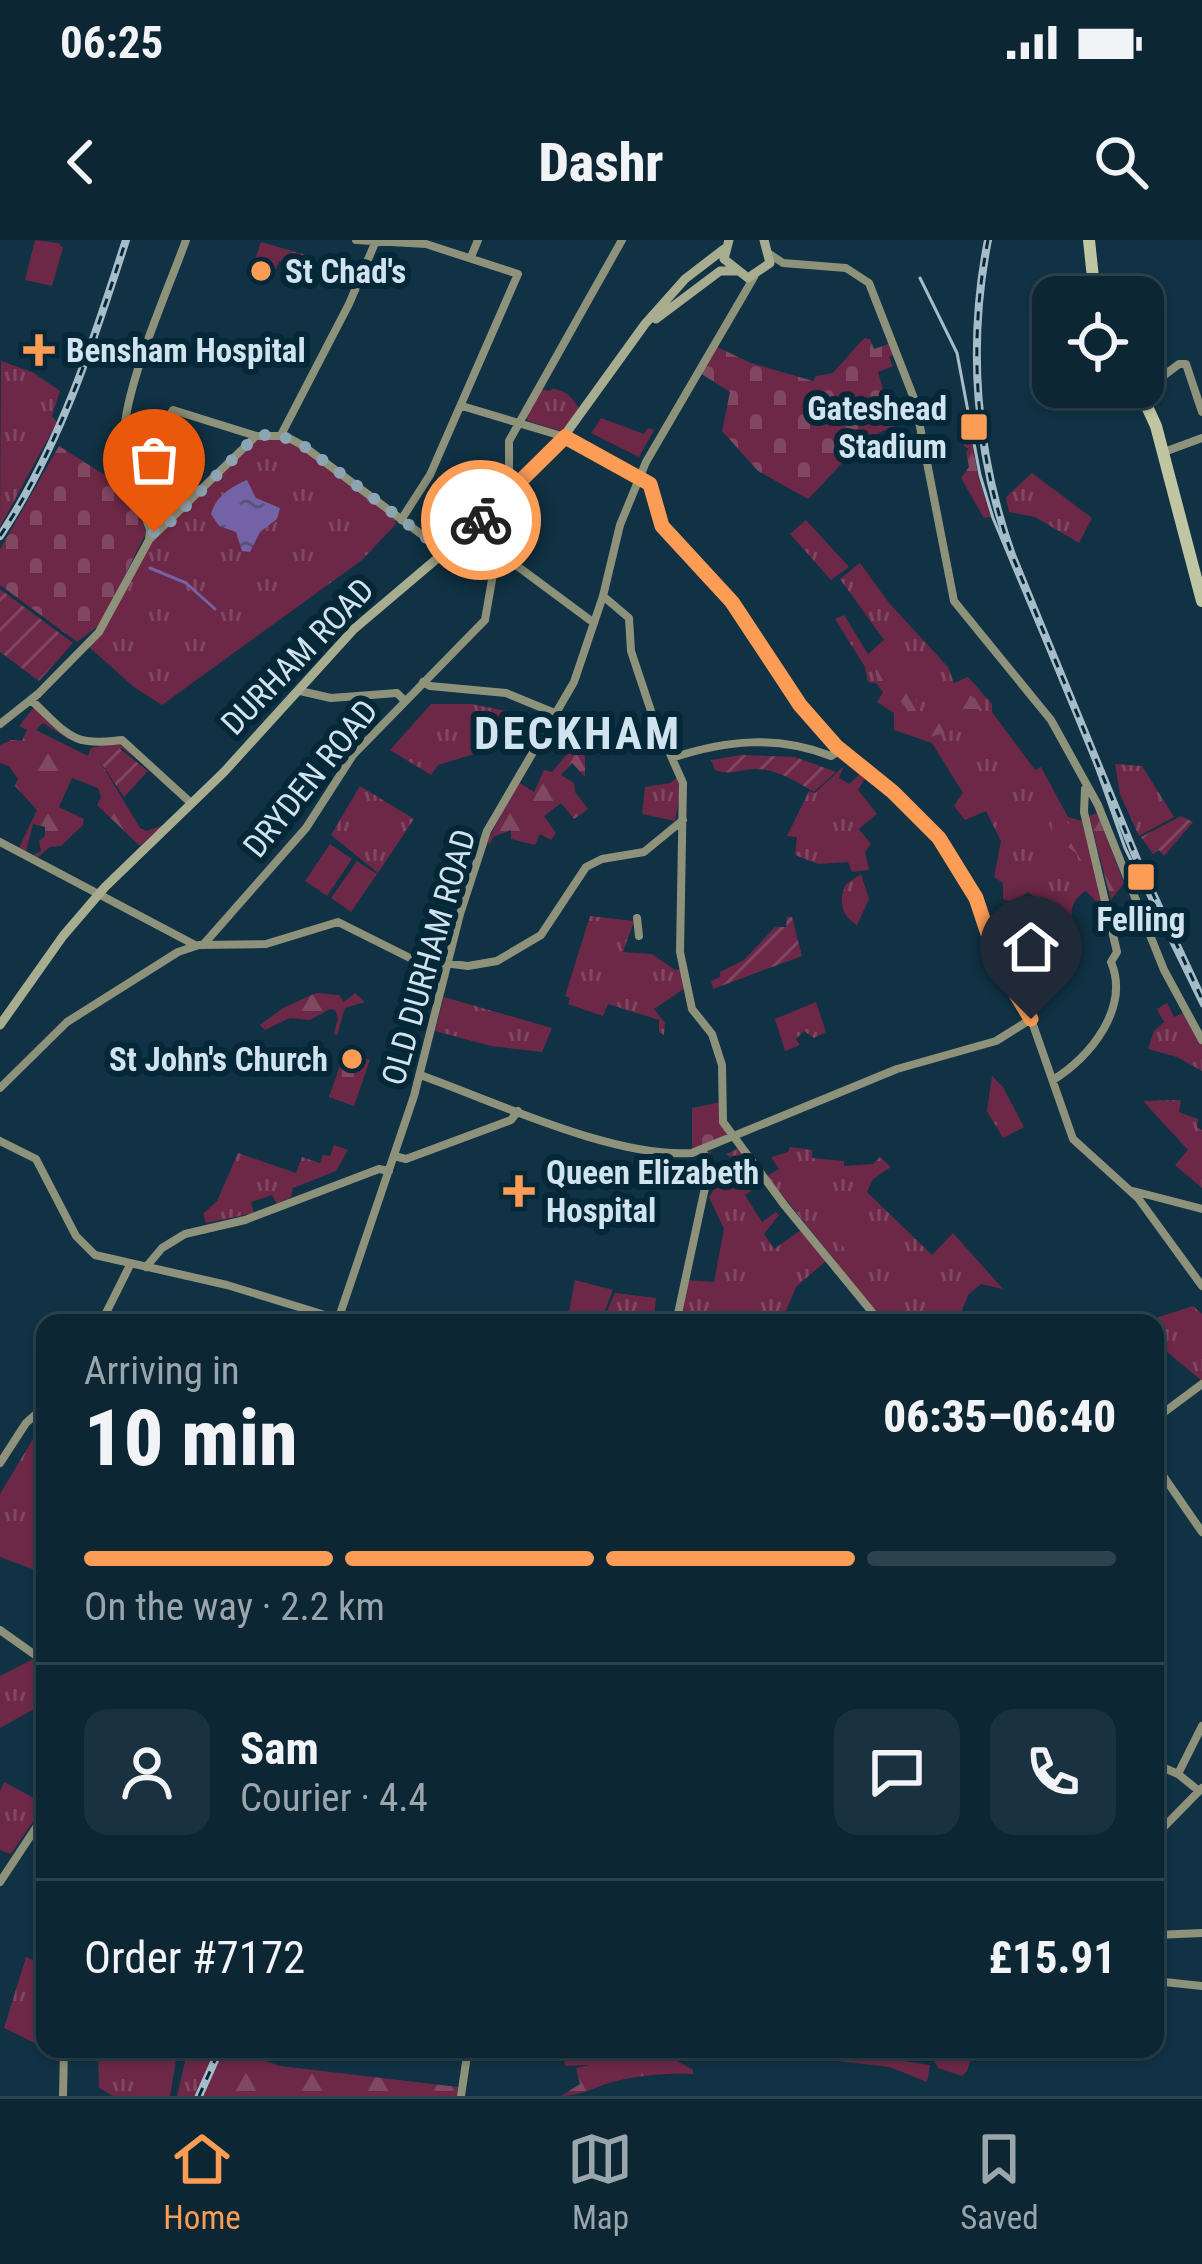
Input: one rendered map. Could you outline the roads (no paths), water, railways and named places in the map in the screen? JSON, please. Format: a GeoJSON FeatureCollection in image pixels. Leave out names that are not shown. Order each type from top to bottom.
{"type":"FeatureCollection","features":[{"type":"Feature","properties":{"kind":"highway"},"geometry":{"type":"LineString","coordinates":[[1087,240],[1090,276]]}},
{"type":"Feature","properties":{"kind":"highway"},"geometry":{"type":"LineString","coordinates":[[1151,408],[1202,601]]}},
{"type":"Feature","properties":{"kind":"highway"},"geometry":{"type":"LineString","coordinates":[[1193,558],[1202,581]]}},
{"type":"Feature","properties":{"kind":"main road"},"geometry":{"type":"LineString","coordinates":[[641,333],[720,271],[755,276],[766,268],[771,255],[764,240]]}},
{"type":"Feature","properties":{"kind":"main road"},"geometry":{"type":"LineString","coordinates":[[726,244],[724,259],[738,273]]}},
{"type":"Feature","properties":{"kind":"main road"},"geometry":{"type":"LineString","coordinates":[[641,333],[685,279],[726,244]]}},
{"type":"Feature","properties":{"kind":"main road","name":"DURHAM ROAD"},"geometry":{"type":"LineString","coordinates":[[0,1025],[99,893],[191,803],[354,629],[445,552],[565,437],[641,333]]}},
{"type":"Feature","properties":{"kind":"street"},"geometry":{"type":"LineString","coordinates":[[153,534],[124,444],[130,405],[186,240]]}},
{"type":"Feature","properties":{"kind":"street"},"geometry":{"type":"LineString","coordinates":[[356,240],[426,244],[518,274],[430,475],[401,520]]}},
{"type":"Feature","properties":{"kind":"street"},"geometry":{"type":"LineString","coordinates":[[471,257],[478,240]]}},
{"type":"Feature","properties":{"kind":"street"},"geometry":{"type":"LineString","coordinates":[[509,492],[507,446],[622,240]]}},
{"type":"Feature","properties":{"kind":"street"},"geometry":{"type":"LineString","coordinates":[[281,435],[350,304],[376,241]]}},
{"type":"Feature","properties":{"kind":"street"},"geometry":{"type":"LineString","coordinates":[[771,255],[783,263],[854,272],[872,288],[910,386],[955,602],[1044,709],[1098,805],[1154,946],[1202,1040]]}},
{"type":"Feature","properties":{"kind":"street"},"geometry":{"type":"LineString","coordinates":[[766,268],[854,272]]}},
{"type":"Feature","properties":{"kind":"street"},"geometry":{"type":"LineString","coordinates":[[738,273],[742,292]]}},
{"type":"Feature","properties":{"kind":"street","name":"OLD DURHAM ROAD"},"geometry":{"type":"LineString","coordinates":[[340,1314],[420,1075],[487,831],[578,672],[620,525],[640,476],[755,276]]}},
{"type":"Feature","properties":{"kind":"street"},"geometry":{"type":"LineString","coordinates":[[1164,373],[1186,364],[1202,412]]}},
{"type":"Feature","properties":{"kind":"street"},"geometry":{"type":"LineString","coordinates":[[462,406],[565,437],[640,476],[654,489],[662,526],[727,596],[790,692],[841,750],[939,838],[976,898],[998,964],[1031,1019],[1073,1139],[1120,1184],[1140,1194],[1202,1209]]}},
{"type":"Feature","properties":{"kind":"street"},"geometry":{"type":"LineString","coordinates":[[131,472],[176,410],[256,436],[281,435],[302,445],[445,552]]}},
{"type":"Feature","properties":{"kind":"street"},"geometry":{"type":"LineString","coordinates":[[0,724],[99,632],[153,534],[256,436]]}},
{"type":"Feature","properties":{"kind":"street"},"geometry":{"type":"LineString","coordinates":[[1165,451],[1202,439]]}},
{"type":"Feature","properties":{"kind":"street"},"geometry":{"type":"LineString","coordinates":[[484,516],[496,536],[497,551],[594,623]]}},
{"type":"Feature","properties":{"kind":"street","name":"DRYDEN ROAD"},"geometry":{"type":"LineString","coordinates":[[199,945],[299,836],[353,755],[485,620],[497,551]]}},
{"type":"Feature","properties":{"kind":"street"},"geometry":{"type":"LineString","coordinates":[[603,596],[629,618],[632,651],[656,724],[683,783],[680,946],[692,1009],[712,1034],[722,1065],[723,1119],[785,1206],[874,1314]]}},
{"type":"Feature","properties":{"kind":"street"},"geometry":{"type":"LineString","coordinates":[[424,680],[487,687],[558,712]]}},
{"type":"Feature","properties":{"kind":"street"},"geometry":{"type":"LineString","coordinates":[[303,687],[331,698],[397,693],[406,697]]}},
{"type":"Feature","properties":{"kind":"street"},"geometry":{"type":"LineString","coordinates":[[31,700],[78,740],[96,745],[122,740],[191,803]]}},
{"type":"Feature","properties":{"kind":"street"},"geometry":{"type":"LineString","coordinates":[[672,758],[748,741],[796,744],[831,756],[841,750]]}},
{"type":"Feature","properties":{"kind":"street"},"geometry":{"type":"LineString","coordinates":[[1053,1080],[1102,1033],[1118,989],[1112,958],[1117,952],[1084,812],[1085,786]]}},
{"type":"Feature","properties":{"kind":"street"},"geometry":{"type":"LineString","coordinates":[[1084,812],[1098,805]]}},
{"type":"Feature","properties":{"kind":"street"},"geometry":{"type":"LineString","coordinates":[[0,1088],[67,1022],[173,955],[199,945],[266,944],[338,922],[401,956],[468,966],[497,962],[529,945],[551,922],[586,867],[644,852],[683,820]]}},
{"type":"Feature","properties":{"kind":"street"},"geometry":{"type":"LineString","coordinates":[[0,842],[199,945]]}},
{"type":"Feature","properties":{"kind":"street"},"geometry":{"type":"LineString","coordinates":[[637,918],[639,937]]}},
{"type":"Feature","properties":{"kind":"street"},"geometry":{"type":"LineString","coordinates":[[667,946],[680,946]]}},
{"type":"Feature","properties":{"kind":"street"},"geometry":{"type":"LineString","coordinates":[[420,1075],[588,1135],[667,1154],[703,1151],[734,1133],[897,1069],[997,1041],[1031,1019]]}},
{"type":"Feature","properties":{"kind":"street"},"geometry":{"type":"LineString","coordinates":[[394,1156],[406,1160],[511,1120],[518,1111]]}},
{"type":"Feature","properties":{"kind":"street"},"geometry":{"type":"LineString","coordinates":[[0,1141],[36,1159],[83,1245],[106,1260],[227,1285],[316,1314]]}},
{"type":"Feature","properties":{"kind":"street"},"geometry":{"type":"LineString","coordinates":[[677,1314],[709,1169],[703,1151]]}},
{"type":"Feature","properties":{"kind":"street"},"geometry":{"type":"LineString","coordinates":[[145,1268],[162,1248],[185,1234],[245,1220],[378,1169],[389,1171]]}},
{"type":"Feature","properties":{"kind":"street"},"geometry":{"type":"LineString","coordinates":[[1140,1194],[1202,1286]]}},
{"type":"Feature","properties":{"kind":"street"},"geometry":{"type":"LineString","coordinates":[[106,1314],[130,1265]]}},
{"type":"Feature","properties":{"kind":"street"},"geometry":{"type":"LineString","coordinates":[[1164,1412],[1202,1384]]}},
{"type":"Feature","properties":{"kind":"street"},"geometry":{"type":"LineString","coordinates":[[0,1463],[36,1414]]}},
{"type":"Feature","properties":{"kind":"street"},"geometry":{"type":"LineString","coordinates":[[1164,1477],[1202,1532]]}},
{"type":"Feature","properties":{"kind":"street"},"geometry":{"type":"LineString","coordinates":[[0,1630],[36,1655]]}},
{"type":"Feature","properties":{"kind":"street"},"geometry":{"type":"LineString","coordinates":[[1178,1774],[1202,1726]]}},
{"type":"Feature","properties":{"kind":"street"},"geometry":{"type":"LineString","coordinates":[[1164,1768],[1201,1789],[1164,1827]]}},
{"type":"Feature","properties":{"kind":"street"},"geometry":{"type":"LineString","coordinates":[[0,1882],[36,1828]]}},
{"type":"Feature","properties":{"kind":"street"},"geometry":{"type":"LineString","coordinates":[[1164,1936],[1202,1933]]}},
{"type":"Feature","properties":{"kind":"street"},"geometry":{"type":"LineString","coordinates":[[1164,1982],[1202,1987]]}},
{"type":"Feature","properties":{"kind":"street"},"geometry":{"type":"LineString","coordinates":[[63,2096],[64,2058]]}},
{"type":"Feature","properties":{"kind":"street"},"geometry":{"type":"LineString","coordinates":[[461,2096],[467,2058]]}},
{"type":"Feature","properties":{"kind":"water"},"geometry":{"type":"Polygon","coordinates":[[[247,480],[256,498],[280,508],[277,519],[260,532],[250,552],[242,551],[236,532],[219,526],[211,514],[225,493],[247,480]]]}},
{"type":"Feature","properties":{"kind":"waterway"},"geometry":{"type":"LineString","coordinates":[[150,568],[186,583],[215,609]]}},
{"type":"Feature","properties":{"kind":"tram line"},"geometry":{"type":"LineString","coordinates":[[920,278],[957,353],[993,518],[1091,752],[1125,848],[1202,1006]]}},
{"type":"Feature","properties":{"kind":"railway"},"geometry":{"type":"LineString","coordinates":[[0,536],[58,430],[126,240]]}},
{"type":"Feature","properties":{"kind":"railway"},"geometry":{"type":"LineString","coordinates":[[988,240],[977,360],[983,439],[1000,517],[1138,862],[1202,999]]}},
{"type":"Feature","properties":{"kind":"railway"},"geometry":{"type":"LineString","coordinates":[[199,2096],[216,2058]]}},
{"type":"Feature","properties":{"kind":"place","name":"St Chad's"},"geometry":{"type":"Point","coordinates":[261,271]}},
{"type":"Feature","properties":{"kind":"place","name":"Bensham Hospital"},"geometry":{"type":"Point","coordinates":[39,350]}},
{"type":"Feature","properties":{"kind":"place","name":"Gateshead Stadium"},"geometry":{"type":"Point","coordinates":[974,427]}},
{"type":"Feature","properties":{"kind":"place","name":"Felling"},"geometry":{"type":"Point","coordinates":[1141,877]}},
{"type":"Feature","properties":{"kind":"place","name":"St John's Church"},"geometry":{"type":"Point","coordinates":[352,1059]}},
{"type":"Feature","properties":{"kind":"place","name":"Queen Elizabeth Hospital"},"geometry":{"type":"Point","coordinates":[519,1191]}},
{"type":"Feature","properties":{"kind":"district","name":"DECKHAM"},"geometry":{"type":"Point","coordinates":[578,733]}}]}
